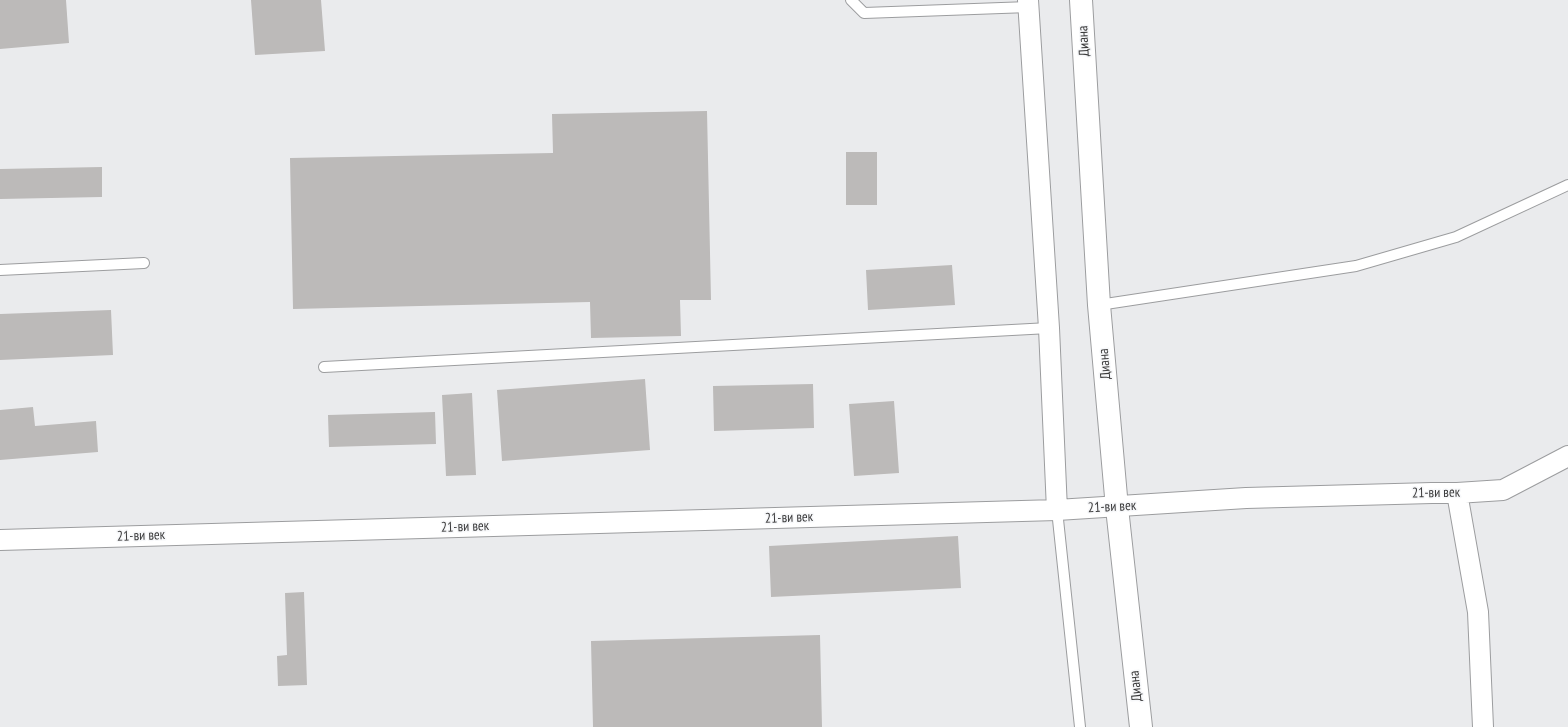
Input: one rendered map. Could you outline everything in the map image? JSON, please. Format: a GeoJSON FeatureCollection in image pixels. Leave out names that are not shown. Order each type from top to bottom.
{"type":"FeatureCollection","features":[{"type":"Feature","properties":{"kind":"main road","name":"Диана"},"geometry":{"type":"LineString","coordinates":[[1081,0],[1099,305],[1117,508],[1141,727]]}},
{"type":"Feature","properties":{"kind":"street"},"geometry":{"type":"LineString","coordinates":[[1028,4],[1050,328],[1057,510]]}},
{"type":"Feature","properties":{"kind":"street","name":"21-ви век"},"geometry":{"type":"LineString","coordinates":[[0,540],[1057,510],[1117,508],[1246,498],[1457,493],[1503,490],[1568,456]]}},
{"type":"Feature","properties":{"kind":"street"},"geometry":{"type":"LineString","coordinates":[[1457,493],[1478,612],[1483,727]]}},
{"type":"Feature","properties":{"kind":"lane"},"geometry":{"type":"LineString","coordinates":[[851,0],[864,13],[1028,4]]}},
{"type":"Feature","properties":{"kind":"lane"},"geometry":{"type":"LineString","coordinates":[[1099,305],[1356,266],[1456,237],[1568,185]]}},
{"type":"Feature","properties":{"kind":"lane"},"geometry":{"type":"LineString","coordinates":[[0,270],[144,263]]}},
{"type":"Feature","properties":{"kind":"lane"},"geometry":{"type":"LineString","coordinates":[[324,367],[1050,328]]}},
{"type":"Feature","properties":{"kind":"lane"},"geometry":{"type":"LineString","coordinates":[[1057,510],[1080,727]]}},
{"type":"Feature","properties":{"kind":"building"},"geometry":{"type":"Polygon","coordinates":[[[0,0],[66,0],[69,43],[0,49],[0,0]]]}},
{"type":"Feature","properties":{"kind":"building"},"geometry":{"type":"Polygon","coordinates":[[[251,0],[321,0],[325,51],[255,55],[251,0]]]}},
{"type":"Feature","properties":{"kind":"building"},"geometry":{"type":"Polygon","coordinates":[[[707,111],[711,300],[680,300],[681,336],[591,338],[590,302],[293,309],[290,158],[553,153],[552,114],[707,111]]]}},
{"type":"Feature","properties":{"kind":"building"},"geometry":{"type":"Polygon","coordinates":[[[846,152],[877,152],[877,205],[846,205],[846,152]]]}},
{"type":"Feature","properties":{"kind":"building"},"geometry":{"type":"Polygon","coordinates":[[[102,167],[102,197],[0,199],[0,169],[102,167]]]}},
{"type":"Feature","properties":{"kind":"building"},"geometry":{"type":"Polygon","coordinates":[[[952,265],[955,305],[868,310],[866,270],[952,265]]]}},
{"type":"Feature","properties":{"kind":"building"},"geometry":{"type":"Polygon","coordinates":[[[111,310],[113,355],[0,360],[0,314],[111,310]]]}},
{"type":"Feature","properties":{"kind":"building"},"geometry":{"type":"Polygon","coordinates":[[[645,379],[650,450],[502,461],[497,390],[645,379]]]}},
{"type":"Feature","properties":{"kind":"building"},"geometry":{"type":"Polygon","coordinates":[[[813,384],[814,428],[714,431],[713,386],[813,384]]]}},
{"type":"Feature","properties":{"kind":"building"},"geometry":{"type":"Polygon","coordinates":[[[472,393],[476,475],[446,476],[442,395],[472,393]]]}},
{"type":"Feature","properties":{"kind":"building"},"geometry":{"type":"Polygon","coordinates":[[[894,401],[899,473],[854,476],[849,404],[894,401]]]}},
{"type":"Feature","properties":{"kind":"building"},"geometry":{"type":"Polygon","coordinates":[[[33,407],[35,426],[96,421],[98,452],[0,460],[0,410],[33,407]]]}},
{"type":"Feature","properties":{"kind":"building"},"geometry":{"type":"Polygon","coordinates":[[[435,412],[436,444],[329,447],[328,415],[435,412]]]}},
{"type":"Feature","properties":{"kind":"building"},"geometry":{"type":"Polygon","coordinates":[[[958,536],[961,588],[771,597],[769,546],[958,536]]]}},
{"type":"Feature","properties":{"kind":"building"},"geometry":{"type":"Polygon","coordinates":[[[304,592],[307,685],[278,686],[277,656],[287,655],[285,593],[304,592]]]}},
{"type":"Feature","properties":{"kind":"building"},"geometry":{"type":"Polygon","coordinates":[[[820,635],[822,727],[593,727],[591,641],[820,635]]]}}]}
